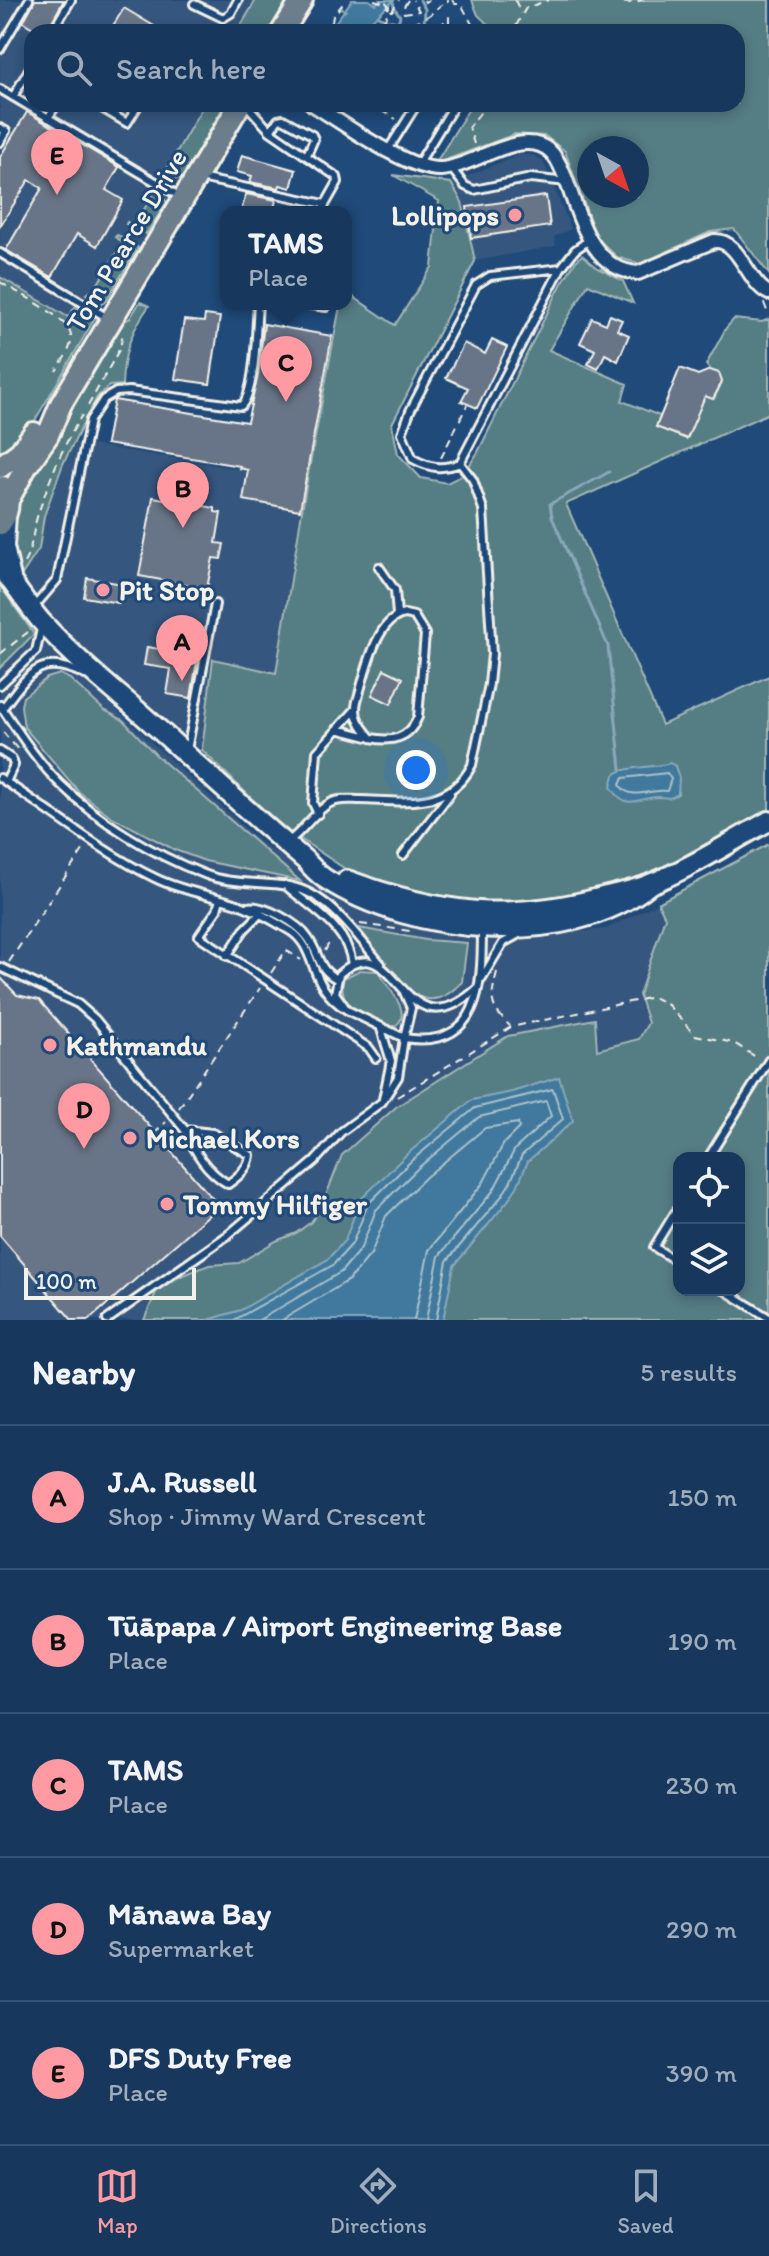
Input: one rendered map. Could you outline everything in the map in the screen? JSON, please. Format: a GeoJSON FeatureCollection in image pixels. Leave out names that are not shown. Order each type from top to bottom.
{"type":"FeatureCollection","features":[{"type":"Feature","properties":{"kind":"main road"},"geometry":{"type":"LineString","coordinates":[[287,24],[302,0]]}},
{"type":"Feature","properties":{"kind":"main road","name":"Tom Pearce Drive"},"geometry":{"type":"LineString","coordinates":[[0,467],[20,452],[37,428],[61,404],[118,321],[183,199],[235,112]]}},
{"type":"Feature","properties":{"kind":"main road","name":"Tom Pearce Drive"},"geometry":{"type":"LineString","coordinates":[[3,505],[48,435],[61,404]]}},
{"type":"Feature","properties":{"kind":"street"},"geometry":{"type":"LineString","coordinates":[[325,112],[417,166],[429,169],[451,168],[523,142],[538,144],[555,156],[590,240],[614,265],[638,273],[714,241],[724,242],[758,287],[769,293]]}},
{"type":"Feature","properties":{"kind":"street"},"geometry":{"type":"LineString","coordinates":[[3,505],[4,547],[11,575],[36,615],[89,671],[306,862],[395,897],[481,920],[530,928],[600,914],[769,821]]}},
{"type":"Feature","properties":{"kind":"street"},"geometry":{"type":"LineString","coordinates":[[0,567],[11,575]]}},
{"type":"Feature","properties":{"kind":"street"},"geometry":{"type":"LineString","coordinates":[[481,920],[575,904],[649,885]]}},
{"type":"Feature","properties":{"kind":"lane"},"geometry":{"type":"LineString","coordinates":[[0,49],[29,0]]}},
{"type":"Feature","properties":{"kind":"lane"},"geometry":{"type":"LineString","coordinates":[[57,24],[71,0]]}},
{"type":"Feature","properties":{"kind":"lane"},"geometry":{"type":"LineString","coordinates":[[194,4],[223,18],[231,13],[238,0]]}},
{"type":"Feature","properties":{"kind":"lane"},"geometry":{"type":"LineString","coordinates":[[13,97],[24,78]]}},
{"type":"Feature","properties":{"kind":"lane"},"geometry":{"type":"LineString","coordinates":[[0,89],[24,104]]}},
{"type":"Feature","properties":{"kind":"lane"},"geometry":{"type":"LineString","coordinates":[[38,112],[183,199]]}},
{"type":"Feature","properties":{"kind":"lane"},"geometry":{"type":"LineString","coordinates":[[48,118],[52,112]]}},
{"type":"Feature","properties":{"kind":"lane"},"geometry":{"type":"LineString","coordinates":[[108,112],[127,123],[134,112]]}},
{"type":"Feature","properties":{"kind":"lane"},"geometry":{"type":"LineString","coordinates":[[196,177],[325,204],[338,182],[337,177],[270,131],[253,112]]}},
{"type":"Feature","properties":{"kind":"lane"},"geometry":{"type":"LineString","coordinates":[[388,150],[412,112]]}},
{"type":"Feature","properties":{"kind":"lane"},"geometry":{"type":"LineString","coordinates":[[417,166],[450,112]]}},
{"type":"Feature","properties":{"kind":"lane"},"geometry":{"type":"LineString","coordinates":[[270,131],[278,120],[283,119],[312,135],[314,139],[307,155]]}},
{"type":"Feature","properties":{"kind":"lane"},"geometry":{"type":"LineString","coordinates":[[0,128],[6,131],[0,142]]}},
{"type":"Feature","properties":{"kind":"lane"},"geometry":{"type":"LineString","coordinates":[[451,168],[465,186],[474,190],[531,178],[567,182]]}},
{"type":"Feature","properties":{"kind":"lane"},"geometry":{"type":"LineString","coordinates":[[561,268],[490,276],[476,285],[410,411],[402,433],[413,459],[446,469],[460,463],[561,268],[575,250],[590,240]]}},
{"type":"Feature","properties":{"kind":"lane"},"geometry":{"type":"LineString","coordinates":[[0,253],[118,321]]}},
{"type":"Feature","properties":{"kind":"lane"},"geometry":{"type":"LineString","coordinates":[[0,685],[36,651],[40,642],[36,615],[57,580],[86,433],[99,404],[110,395],[129,391],[241,406],[247,398],[250,382],[257,310]]}},
{"type":"Feature","properties":{"kind":"lane"},"geometry":{"type":"LineString","coordinates":[[403,855],[466,777],[472,765],[489,684],[492,654],[483,509],[473,480],[460,463]]}},
{"type":"Feature","properties":{"kind":"lane"},"geometry":{"type":"LineString","coordinates":[[379,567],[395,590],[397,615]]}},
{"type":"Feature","properties":{"kind":"lane"},"geometry":{"type":"LineString","coordinates":[[186,755],[215,604]]}},
{"type":"Feature","properties":{"kind":"lane"},"geometry":{"type":"LineString","coordinates":[[318,814],[313,803],[317,752],[337,729],[355,710],[376,642],[386,623],[397,615],[414,616],[425,634],[416,723],[394,741],[337,729]]}},
{"type":"Feature","properties":{"kind":"lane"},"geometry":{"type":"LineString","coordinates":[[110,687],[67,666],[49,664],[36,670],[17,687],[1,708],[59,782],[109,825],[207,876],[285,885],[324,902],[419,1005],[432,1008],[461,1002],[478,988],[481,920]]}},
{"type":"Feature","properties":{"kind":"lane"},"geometry":{"type":"LineString","coordinates":[[355,710],[359,723],[371,738]]}},
{"type":"Feature","properties":{"kind":"lane"},"geometry":{"type":"LineString","coordinates":[[0,751],[12,759],[14,765],[3,780],[155,878],[193,893],[247,907],[296,935],[305,948],[320,985],[332,1001],[404,1038],[430,1041],[443,1038],[458,1028],[473,1010],[484,972],[503,943],[530,928]]}},
{"type":"Feature","properties":{"kind":"lane"},"geometry":{"type":"LineString","coordinates":[[284,845],[329,803],[345,799],[428,799],[442,796],[455,788]]}},
{"type":"Feature","properties":{"kind":"lane"},"geometry":{"type":"LineString","coordinates":[[285,885],[339,931],[347,944],[352,964]]}},
{"type":"Feature","properties":{"kind":"lane"},"geometry":{"type":"LineString","coordinates":[[220,899],[217,910],[199,936],[369,1048],[376,1058]]}},
{"type":"Feature","properties":{"kind":"lane"},"geometry":{"type":"LineString","coordinates":[[247,907],[258,906],[270,910],[303,932],[320,967],[337,979]]}},
{"type":"Feature","properties":{"kind":"lane"},"geometry":{"type":"LineString","coordinates":[[227,956],[244,930],[259,915]]}},
{"type":"Feature","properties":{"kind":"lane"},"geometry":{"type":"LineString","coordinates":[[347,1010],[335,993],[339,974],[352,964],[366,960],[381,964]]}},
{"type":"Feature","properties":{"kind":"lane"},"geometry":{"type":"LineString","coordinates":[[2,968],[78,1004],[95,1019],[185,1130],[193,1148],[212,1174],[228,1184],[250,1161],[250,1155],[245,1150],[213,1133],[185,1130]]}},
{"type":"Feature","properties":{"kind":"lane"},"geometry":{"type":"LineString","coordinates":[[107,1320],[228,1235],[315,1161],[341,1132],[382,1102],[398,1077],[411,1008],[404,992]]}},
{"type":"Feature","properties":{"kind":"lane"},"geometry":{"type":"LineString","coordinates":[[380,1026],[391,1061],[382,1102]]}},
{"type":"Feature","properties":{"kind":"lane"},"geometry":{"type":"LineString","coordinates":[[712,1152],[768,1062]]}},
{"type":"Feature","properties":{"kind":"lane"},"geometry":{"type":"LineString","coordinates":[[760,1073],[769,1079]]}},
{"type":"Feature","properties":{"kind":"lane"},"geometry":{"type":"LineString","coordinates":[[673,1216],[654,1247],[673,1259]]}},
{"type":"Feature","properties":{"kind":"lane"},"geometry":{"type":"LineString","coordinates":[[734,1296],[769,1318]]}},
{"type":"Feature","properties":{"kind":"path"},"geometry":{"type":"LineString","coordinates":[[330,24],[346,0]]}},
{"type":"Feature","properties":{"kind":"path"},"geometry":{"type":"LineString","coordinates":[[374,0],[382,1],[392,11],[399,0]]}},
{"type":"Feature","properties":{"kind":"path"},"geometry":{"type":"LineString","coordinates":[[408,0],[402,10],[404,13],[419,11],[413,0]]}},
{"type":"Feature","properties":{"kind":"path"},"geometry":{"type":"LineString","coordinates":[[409,24],[430,15],[439,5],[450,0],[461,4],[472,24]]}},
{"type":"Feature","properties":{"kind":"path"},"geometry":{"type":"LineString","coordinates":[[515,0],[521,14]]}},
{"type":"Feature","properties":{"kind":"path"},"geometry":{"type":"LineString","coordinates":[[517,24],[521,14],[531,5],[549,0]]}},
{"type":"Feature","properties":{"kind":"path"},"geometry":{"type":"LineString","coordinates":[[596,0],[628,3],[644,0]]}},
{"type":"Feature","properties":{"kind":"path"},"geometry":{"type":"LineString","coordinates":[[601,1],[606,0]]}},
{"type":"Feature","properties":{"kind":"path"},"geometry":{"type":"LineString","coordinates":[[382,24],[389,8]]}},
{"type":"Feature","properties":{"kind":"path"},"geometry":{"type":"LineString","coordinates":[[382,112],[404,125]]}},
{"type":"Feature","properties":{"kind":"path"},"geometry":{"type":"LineString","coordinates":[[479,158],[469,127],[481,112]]}},
{"type":"Feature","properties":{"kind":"path"},"geometry":{"type":"LineString","coordinates":[[1,284],[60,319],[69,328],[71,345],[56,371]]}},
{"type":"Feature","properties":{"kind":"path"},"geometry":{"type":"LineString","coordinates":[[11,575],[31,550],[35,523],[58,456],[120,348],[118,321]]}},
{"type":"Feature","properties":{"kind":"path"},"geometry":{"type":"LineString","coordinates":[[440,460],[467,405]]}},
{"type":"Feature","properties":{"kind":"path"},"geometry":{"type":"LineString","coordinates":[[0,654],[36,615]]}},
{"type":"Feature","properties":{"kind":"path"},"geometry":{"type":"LineString","coordinates":[[2,968],[91,838]]}},
{"type":"Feature","properties":{"kind":"path"},"geometry":{"type":"LineString","coordinates":[[498,968],[491,995],[492,1006],[511,1027]]}},
{"type":"Feature","properties":{"kind":"path"},"geometry":{"type":"LineString","coordinates":[[390,1103],[511,1027],[653,997],[668,1005],[695,1035],[734,1043],[768,1062]]}},
{"type":"Feature","properties":{"kind":"shaded area"},"geometry":{"type":"Polygon","coordinates":[[[0,0],[287,0],[273,24],[24,24],[24,112],[220,112],[91,326],[0,462],[0,0]]]}},
{"type":"Feature","properties":{"kind":"shaded area","name":"Lollipops"},"geometry":{"type":"Polygon","coordinates":[[[518,155],[533,155],[543,161],[571,229],[554,237],[556,246],[475,261],[462,202],[451,183],[518,155]]]}},
{"type":"Feature","properties":{"kind":"shaded area"},"geometry":{"type":"Polygon","coordinates":[[[74,442],[307,480],[276,673],[213,659],[202,750],[111,678],[45,613],[21,576],[39,549],[44,516],[74,442]]]}},
{"type":"Feature","properties":{"kind":"shaded area"},"geometry":{"type":"Polygon","coordinates":[[[34,634],[261,843],[317,879],[437,927],[511,937],[606,929],[658,903],[665,917],[639,995],[648,1023],[639,1039],[597,1050],[594,1019],[508,1036],[396,1107],[342,1154],[321,1208],[311,1222],[239,1263],[209,1265],[157,1290],[144,1320],[0,1320],[0,668],[34,634]]]}},
{"type":"Feature","properties":{"kind":"green space"},"geometry":{"type":"Polygon","coordinates":[[[256,0],[287,0],[273,24],[242,24],[256,0]]]}},
{"type":"Feature","properties":{"kind":"green space"},"geometry":{"type":"Polygon","coordinates":[[[472,0],[769,0],[769,274],[734,229],[710,232],[640,264],[617,257],[596,237],[586,208],[649,208],[649,136],[577,136],[577,184],[565,151],[545,136],[515,134],[435,164],[467,112],[745,112],[745,24],[488,24],[478,15],[472,0]]]}},
{"type":"Feature","properties":{"kind":"green space"},"geometry":{"type":"Polygon","coordinates":[[[199,112],[220,112],[182,178],[173,179],[164,174],[199,112]]]}},
{"type":"Feature","properties":{"kind":"green space"},"geometry":{"type":"Polygon","coordinates":[[[393,175],[451,183],[462,202],[475,261],[392,424],[398,454],[421,478],[447,483],[463,475],[478,452],[561,285],[582,255],[598,268],[623,281],[633,303],[588,284],[549,350],[627,384],[622,401],[660,416],[656,427],[686,439],[705,396],[714,399],[722,382],[719,373],[706,365],[726,328],[734,319],[762,322],[769,319],[769,413],[566,504],[662,725],[769,676],[769,810],[632,884],[555,903],[492,905],[426,897],[347,870],[279,825],[202,750],[213,659],[276,673],[307,480],[339,310],[352,310],[352,296],[395,325],[432,267],[439,201],[393,175]]]}},
{"type":"Feature","properties":{"kind":"green space"},"geometry":{"type":"Polygon","coordinates":[[[156,190],[167,202],[146,234],[126,224],[134,226],[156,190]]]}},
{"type":"Feature","properties":{"kind":"green space"},"geometry":{"type":"Polygon","coordinates":[[[117,235],[133,242],[138,248],[105,302],[100,304],[86,294],[94,290],[123,242],[115,237],[117,235]]]}},
{"type":"Feature","properties":{"kind":"green space"},"geometry":{"type":"Polygon","coordinates":[[[0,277],[68,317],[75,307],[95,318],[26,436],[0,462],[0,277]]]}},
{"type":"Feature","properties":{"kind":"green space"},"geometry":{"type":"Polygon","coordinates":[[[140,302],[149,306],[129,343],[122,385],[109,386],[97,397],[63,464],[44,516],[39,549],[21,576],[13,561],[10,524],[24,479],[124,322],[140,302]]]}},
{"type":"Feature","properties":{"kind":"green space"},"geometry":{"type":"Polygon","coordinates":[[[0,586],[34,634],[0,668],[0,586]]]}},
{"type":"Feature","properties":{"kind":"green space"},"geometry":{"type":"Polygon","coordinates":[[[60,674],[70,679],[104,710],[123,720],[156,755],[300,881],[205,861],[175,850],[112,817],[79,792],[24,727],[23,697],[47,678],[60,674]]]}},
{"type":"Feature","properties":{"kind":"green space"},"geometry":{"type":"Polygon","coordinates":[[[769,844],[769,1320],[144,1320],[157,1290],[209,1265],[239,1263],[311,1222],[321,1208],[342,1155],[396,1107],[508,1036],[595,1019],[597,1050],[639,1039],[648,1023],[639,995],[665,917],[658,903],[769,844]]]}},
{"type":"Feature","properties":{"kind":"green space"},"geometry":{"type":"Polygon","coordinates":[[[359,928],[426,940],[467,943],[462,982],[440,998],[429,999],[415,994],[398,978],[359,928]]]}},
{"type":"Feature","properties":{"kind":"green space"},"geometry":{"type":"Polygon","coordinates":[[[360,970],[378,971],[398,1001],[402,1017],[399,1023],[391,1028],[349,1004],[344,997],[344,978],[360,970]]]}},
{"type":"Feature","properties":{"kind":"water"},"geometry":{"type":"Polygon","coordinates":[[[352,0],[369,0],[376,4],[380,0],[394,0],[368,24],[334,24],[352,0]]]}},
{"type":"Feature","properties":{"kind":"water"},"geometry":{"type":"Polygon","coordinates":[[[670,763],[675,766],[679,778],[678,794],[673,797],[628,802],[622,800],[611,787],[614,775],[619,772],[670,763]]]}},
{"type":"Feature","properties":{"kind":"water"},"geometry":{"type":"Polygon","coordinates":[[[559,1077],[573,1121],[528,1161],[507,1202],[454,1266],[443,1320],[208,1320],[241,1310],[328,1259],[345,1240],[360,1200],[406,1155],[472,1100],[512,1092],[559,1077]]]}},
{"type":"Feature","properties":{"kind":"building"},"geometry":{"type":"Polygon","coordinates":[[[35,0],[64,0],[50,24],[23,22],[35,0]]]}},
{"type":"Feature","properties":{"kind":"building"},"geometry":{"type":"Polygon","coordinates":[[[124,8],[151,24],[114,24],[124,8]]]}},
{"type":"Feature","properties":{"kind":"building"},"geometry":{"type":"Polygon","coordinates":[[[27,112],[119,167],[106,190],[123,200],[97,246],[77,234],[52,277],[6,250],[42,188],[29,180],[0,226],[0,157],[27,112]]]}},
{"type":"Feature","properties":{"kind":"building"},"geometry":{"type":"Polygon","coordinates":[[[242,155],[296,170],[291,188],[250,182],[252,176],[237,172],[242,155]]]}},
{"type":"Feature","properties":{"kind":"building"},"geometry":{"type":"Polygon","coordinates":[[[246,194],[276,200],[274,206],[243,206],[246,194]]]}},
{"type":"Feature","properties":{"kind":"building"},"geometry":{"type":"Polygon","coordinates":[[[546,196],[550,226],[471,238],[467,207],[546,196]]]}},
{"type":"Feature","properties":{"kind":"building"},"geometry":{"type":"Polygon","coordinates":[[[205,315],[220,317],[210,384],[175,379],[184,320],[204,322],[205,315]]]}},
{"type":"Feature","properties":{"kind":"building"},"geometry":{"type":"Polygon","coordinates":[[[610,315],[622,320],[617,330],[629,335],[618,361],[605,354],[598,369],[588,364],[595,350],[580,343],[592,318],[606,324],[610,315]]]}},
{"type":"Feature","properties":{"kind":"building"},"geometry":{"type":"Polygon","coordinates":[[[264,324],[332,336],[300,510],[243,500],[248,470],[240,466],[106,444],[114,400],[247,422],[258,375],[264,324]]]}},
{"type":"Feature","properties":{"kind":"building"},"geometry":{"type":"Polygon","coordinates":[[[492,340],[507,347],[477,408],[461,401],[468,388],[446,378],[464,343],[485,354],[492,340]]]}},
{"type":"Feature","properties":{"kind":"building"},"geometry":{"type":"Polygon","coordinates":[[[680,368],[698,375],[710,370],[719,373],[722,382],[713,399],[705,396],[687,439],[656,427],[680,368]]]}},
{"type":"Feature","properties":{"kind":"building"},"geometry":{"type":"Polygon","coordinates":[[[153,497],[215,508],[215,512],[221,513],[216,543],[224,544],[221,559],[213,558],[207,588],[139,576],[153,497]]]}},
{"type":"Feature","properties":{"kind":"building","name":"Pit Stop"},"geometry":{"type":"Polygon","coordinates":[[[87,578],[123,584],[119,603],[84,597],[87,578]]]}},
{"type":"Feature","properties":{"kind":"building"},"geometry":{"type":"Polygon","coordinates":[[[147,647],[198,655],[191,698],[167,694],[171,669],[144,665],[147,647]]]}},
{"type":"Feature","properties":{"kind":"building"},"geometry":{"type":"Polygon","coordinates":[[[384,669],[403,678],[391,704],[372,695],[384,669]]]}},
{"type":"Feature","properties":{"kind":"building"},"geometry":{"type":"Polygon","coordinates":[[[0,977],[17,995],[39,1000],[219,1206],[89,1320],[72,1320],[0,1236],[0,977]]]}},
{"type":"Feature","properties":{"kind":"waterway"},"geometry":{"type":"LineString","coordinates":[[420,0],[425,9],[424,24]]}},
{"type":"Feature","properties":{"kind":"waterway"},"geometry":{"type":"LineString","coordinates":[[393,1],[394,7]]}},
{"type":"Feature","properties":{"kind":"waterway"},"geometry":{"type":"LineString","coordinates":[[341,7],[345,11]]}},
{"type":"Feature","properties":{"kind":"waterway"},"geometry":{"type":"LineString","coordinates":[[396,10],[400,16],[398,22]]}},
{"type":"Feature","properties":{"kind":"waterway"},"geometry":{"type":"LineString","coordinates":[[378,16],[383,18]]}},
{"type":"Feature","properties":{"kind":"waterway"},"geometry":{"type":"LineString","coordinates":[[387,20],[400,24]]}},
{"type":"Feature","properties":{"kind":"waterway"},"geometry":{"type":"LineString","coordinates":[[609,472],[550,504],[552,517],[608,646],[621,769]]}},
{"type":"Feature","properties":{"kind":"place","name":"DFS Duty Free"},"geometry":{"type":"Point","coordinates":[57,195]}},
{"type":"Feature","properties":{"kind":"place","name":"Lollipops"},"geometry":{"type":"Point","coordinates":[515,215]}},
{"type":"Feature","properties":{"kind":"place","name":"TAMS"},"geometry":{"type":"Point","coordinates":[286,402]}},
{"type":"Feature","properties":{"kind":"place","name":"Tūāpapa / Airport Engineering Base"},"geometry":{"type":"Point","coordinates":[183,528]}},
{"type":"Feature","properties":{"kind":"place","name":"Pit Stop"},"geometry":{"type":"Point","coordinates":[103,590]}},
{"type":"Feature","properties":{"kind":"place","name":"J.A. Russell"},"geometry":{"type":"Point","coordinates":[182,681]}},
{"type":"Feature","properties":{"kind":"place","name":"Kathmandu"},"geometry":{"type":"Point","coordinates":[50,1045]}},
{"type":"Feature","properties":{"kind":"place","name":"Michael Kors"},"geometry":{"type":"Point","coordinates":[130,1138]}},
{"type":"Feature","properties":{"kind":"place","name":"Mānawa Bay"},"geometry":{"type":"Point","coordinates":[84,1149]}},
{"type":"Feature","properties":{"kind":"place","name":"Tommy Hilfiger"},"geometry":{"type":"Point","coordinates":[167,1204]}}]}
